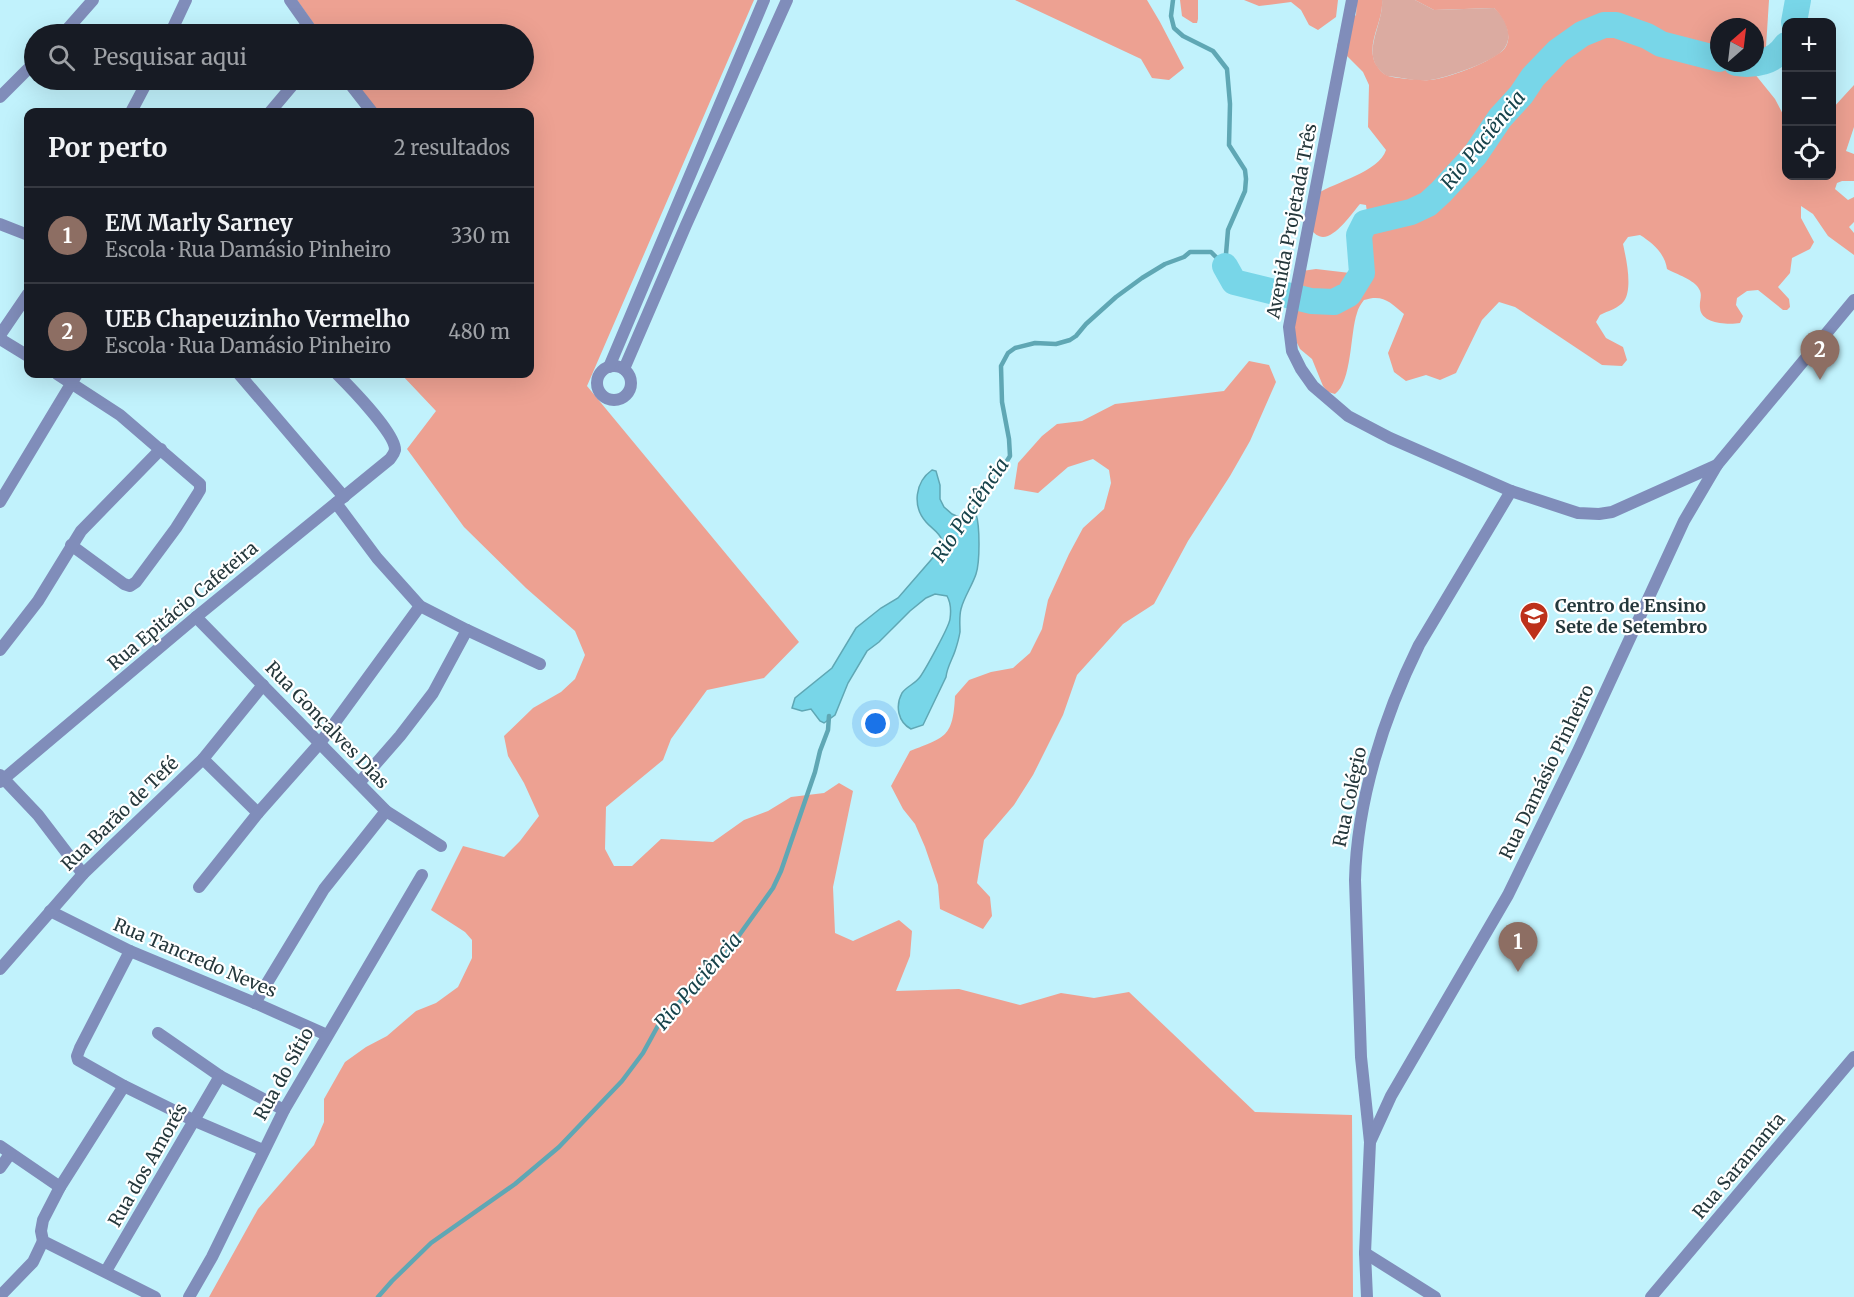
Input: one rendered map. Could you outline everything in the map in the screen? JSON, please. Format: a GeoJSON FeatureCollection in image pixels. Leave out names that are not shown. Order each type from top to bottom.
{"type":"FeatureCollection","features":[{"type":"Feature","properties":{"kind":"street"},"geometry":{"type":"LineString","coordinates":[[72,24],[93,0]]}},
{"type":"Feature","properties":{"kind":"street"},"geometry":{"type":"LineString","coordinates":[[175,24],[186,0]]}},
{"type":"Feature","properties":{"kind":"street"},"geometry":{"type":"LineString","coordinates":[[290,0],[307,24]]}},
{"type":"Feature","properties":{"kind":"street"},"geometry":{"type":"LineString","coordinates":[[609,367],[764,0]]}},
{"type":"Feature","properties":{"kind":"street"},"geometry":{"type":"LineString","coordinates":[[624,369],[787,0]]}},
{"type":"Feature","properties":{"kind":"street","name":"Avenida Projetada Três"},"geometry":{"type":"LineString","coordinates":[[1352,0],[1290,327],[1292,351],[1313,386],[1348,416],[1390,438],[1511,491],[1578,513],[1612,512],[1717,465]]}},
{"type":"Feature","properties":{"kind":"street"},"geometry":{"type":"LineString","coordinates":[[0,97],[24,73]]}},
{"type":"Feature","properties":{"kind":"street"},"geometry":{"type":"LineString","coordinates":[[133,108],[143,90]]}},
{"type":"Feature","properties":{"kind":"street"},"geometry":{"type":"LineString","coordinates":[[273,108],[289,90]]}},
{"type":"Feature","properties":{"kind":"street"},"geometry":{"type":"LineString","coordinates":[[355,90],[369,108]]}},
{"type":"Feature","properties":{"kind":"street"},"geometry":{"type":"LineString","coordinates":[[0,224],[24,234]]}},
{"type":"Feature","properties":{"kind":"street"},"geometry":{"type":"LineString","coordinates":[[24,300],[0,337],[24,353]]}},
{"type":"Feature","properties":{"kind":"street","name":"Rua Damásio Pinheiro"},"geometry":{"type":"LineString","coordinates":[[1367,1297],[1365,1253],[1370,1142],[1391,1096],[1508,895],[1578,751],[1684,521],[1717,465],[1854,300]]}},
{"type":"Feature","properties":{"kind":"street"},"geometry":{"type":"LineString","coordinates":[[609,367],[624,369],[630,378],[630,390],[614,401],[601,395],[597,389],[598,375],[609,367]]}},
{"type":"Feature","properties":{"kind":"street"},"geometry":{"type":"LineString","coordinates":[[0,502],[74,378],[198,481],[200,490],[136,582],[130,586],[71,545]]}},
{"type":"Feature","properties":{"kind":"street"},"geometry":{"type":"LineString","coordinates":[[242,378],[340,500],[377,558],[420,606],[540,664]]}},
{"type":"Feature","properties":{"kind":"street","name":"Rua Epitácio Cafeteira"},"geometry":{"type":"LineString","coordinates":[[1,779],[390,459],[395,449],[390,436],[341,378]]}},
{"type":"Feature","properties":{"kind":"street"},"geometry":{"type":"LineString","coordinates":[[0,650],[38,601],[81,531],[161,449]]}},
{"type":"Feature","properties":{"kind":"street","name":"Rua Colégio"},"geometry":{"type":"LineString","coordinates":[[1370,1142],[1361,1058],[1355,880],[1355,860],[1366,798],[1379,742],[1408,667],[1511,491]]}},
{"type":"Feature","properties":{"kind":"street"},"geometry":{"type":"LineString","coordinates":[[199,888],[258,813],[320,743],[420,606]]}},
{"type":"Feature","properties":{"kind":"street","name":"Rua Gonçalves Dias"},"geometry":{"type":"LineString","coordinates":[[196,617],[386,811],[441,846]]}},
{"type":"Feature","properties":{"kind":"street"},"geometry":{"type":"LineString","coordinates":[[359,783],[400,736],[433,693],[467,630]]}},
{"type":"Feature","properties":{"kind":"street","name":"Rua Barão de Tefé"},"geometry":{"type":"LineString","coordinates":[[0,969],[83,874],[203,759],[263,684]]}},
{"type":"Feature","properties":{"kind":"street"},"geometry":{"type":"LineString","coordinates":[[203,759],[258,813]]}},
{"type":"Feature","properties":{"kind":"street"},"geometry":{"type":"LineString","coordinates":[[1,779],[38,815],[83,874]]}},
{"type":"Feature","properties":{"kind":"street"},"geometry":{"type":"LineString","coordinates":[[255,1003],[324,889],[386,811]]}},
{"type":"Feature","properties":{"kind":"street","name":"Rua do Sítio"},"geometry":{"type":"LineString","coordinates":[[189,1297],[212,1257],[284,1110],[422,875]]}},
{"type":"Feature","properties":{"kind":"street","name":"Rua Tancredo Neves"},"geometry":{"type":"LineString","coordinates":[[50,911],[130,951],[327,1035]]}},
{"type":"Feature","properties":{"kind":"street"},"geometry":{"type":"LineString","coordinates":[[130,951],[80,1048],[78,1060],[195,1121],[263,1150]]}},
{"type":"Feature","properties":{"kind":"street"},"geometry":{"type":"LineString","coordinates":[[158,1033],[220,1076],[284,1110]]}},
{"type":"Feature","properties":{"kind":"street","name":"Rua Saramanta"},"geometry":{"type":"LineString","coordinates":[[1651,1297],[1854,1057]]}},
{"type":"Feature","properties":{"kind":"street","name":"Rua dos Amorés"},"geometry":{"type":"LineString","coordinates":[[106,1271],[220,1076]]}},
{"type":"Feature","properties":{"kind":"street"},"geometry":{"type":"LineString","coordinates":[[0,1296],[33,1262],[43,1241],[41,1231],[43,1220],[60,1187],[124,1086]]}},
{"type":"Feature","properties":{"kind":"street"},"geometry":{"type":"LineString","coordinates":[[0,1168],[5,1150],[60,1187]]}},
{"type":"Feature","properties":{"kind":"street"},"geometry":{"type":"LineString","coordinates":[[43,1241],[154,1297]]}},
{"type":"Feature","properties":{"kind":"street"},"geometry":{"type":"LineString","coordinates":[[1365,1253],[1435,1297]]}},
{"type":"Feature","properties":{"kind":"shaded area"},"geometry":{"type":"Polygon","coordinates":[[[297,0],[754,0],[587,386],[799,642],[764,678],[707,690],[671,739],[663,760],[606,807],[605,849],[614,866],[632,866],[661,839],[713,842],[744,820],[768,811],[791,797],[824,793],[839,783],[853,791],[833,887],[835,933],[853,941],[899,920],[912,931],[910,956],[896,991],[959,989],[1020,1005],[1061,993],[1094,998],[1129,992],[1255,1112],[1352,1115],[1353,1297],[209,1297],[258,1209],[314,1145],[324,1122],[324,1099],[345,1062],[387,1036],[416,1011],[436,1003],[458,987],[472,958],[472,940],[465,932],[431,910],[463,846],[504,857],[539,816],[524,783],[508,756],[504,736],[533,708],[561,692],[575,679],[585,655],[575,631],[526,588],[464,527],[407,449],[436,411],[405,378],[534,378],[534,108],[372,108],[359,90],[534,90],[534,24],[314,24],[297,0]]]}},
{"type":"Feature","properties":{"kind":"shaded area"},"geometry":{"type":"Polygon","coordinates":[[[1015,0],[1147,0],[1184,68],[1169,80],[1152,78],[1141,59],[1015,0]]]}},
{"type":"Feature","properties":{"kind":"shaded area"},"geometry":{"type":"Polygon","coordinates":[[[1180,0],[1198,0],[1197,23],[1182,16],[1180,0]]]}},
{"type":"Feature","properties":{"kind":"shaded area"},"geometry":{"type":"Polygon","coordinates":[[[1244,0],[1338,0],[1336,17],[1318,30],[1309,25],[1301,10],[1291,2],[1259,6],[1244,0]]]}},
{"type":"Feature","properties":{"kind":"shaded area"},"geometry":{"type":"Polygon","coordinates":[[[1357,0],[1382,0],[1373,47],[1375,63],[1388,76],[1425,80],[1456,74],[1486,61],[1501,52],[1508,41],[1508,35],[1502,17],[1494,8],[1434,10],[1415,0],[1769,0],[1764,50],[1764,18],[1710,18],[1710,72],[1754,72],[1775,99],[1782,112],[1782,180],[1836,180],[1836,105],[1854,85],[1854,127],[1846,151],[1854,154],[1854,181],[1837,183],[1835,189],[1848,200],[1854,197],[1854,222],[1849,227],[1854,233],[1854,255],[1828,236],[1813,214],[1801,206],[1801,218],[1814,242],[1810,249],[1792,258],[1790,273],[1778,287],[1789,299],[1790,307],[1783,310],[1758,290],[1747,291],[1737,298],[1736,305],[1743,316],[1740,323],[1729,324],[1705,317],[1700,308],[1701,294],[1697,286],[1667,269],[1664,258],[1654,245],[1640,235],[1628,237],[1623,244],[1628,273],[1627,295],[1622,303],[1600,315],[1596,322],[1606,338],[1623,347],[1627,360],[1622,366],[1602,365],[1515,307],[1499,302],[1482,320],[1456,373],[1440,380],[1426,375],[1406,381],[1394,372],[1388,353],[1404,314],[1390,303],[1371,298],[1364,300],[1358,309],[1348,368],[1341,388],[1335,394],[1328,392],[1323,386],[1312,359],[1300,349],[1296,341],[1289,312],[1302,271],[1316,269],[1350,273],[1359,263],[1368,220],[1366,205],[1360,204],[1333,233],[1321,237],[1316,235],[1311,230],[1317,194],[1366,170],[1382,158],[1386,150],[1368,127],[1369,85],[1363,72],[1337,46],[1343,27],[1356,15],[1357,0]]]}},
{"type":"Feature","properties":{"kind":"shaded area"},"geometry":{"type":"Polygon","coordinates":[[[1382,0],[1415,0],[1434,10],[1494,8],[1505,22],[1508,33],[1507,45],[1498,55],[1490,59],[1469,69],[1437,79],[1420,80],[1387,76],[1378,68],[1373,50],[1382,0]]]}},
{"type":"Feature","properties":{"kind":"shaded area"},"geometry":{"type":"Polygon","coordinates":[[[1249,361],[1269,365],[1276,382],[1250,441],[1188,541],[1154,604],[1123,624],[1077,675],[1063,715],[1033,775],[1014,805],[984,840],[977,883],[990,897],[992,916],[983,929],[940,909],[938,885],[925,847],[915,824],[903,809],[891,786],[910,751],[945,734],[952,720],[955,696],[969,680],[991,672],[1013,668],[1030,653],[1042,629],[1048,600],[1069,554],[1083,528],[1104,509],[1111,483],[1109,470],[1093,459],[1068,467],[1038,493],[1014,489],[1018,463],[1042,436],[1057,424],[1082,421],[1115,404],[1224,391],[1249,361]]]}},
{"type":"Feature","properties":{"kind":"water"},"geometry":{"type":"Polygon","coordinates":[[[932,470],[936,471],[940,485],[940,499],[944,507],[961,518],[966,514],[976,514],[979,553],[976,574],[961,609],[960,632],[956,649],[946,677],[923,725],[911,729],[903,722],[898,708],[902,693],[923,673],[949,624],[951,610],[947,596],[935,594],[910,611],[867,651],[848,683],[835,715],[824,723],[811,709],[802,711],[792,708],[795,698],[832,668],[856,628],[898,598],[937,553],[942,540],[922,516],[917,502],[917,494],[922,481],[932,470]]]}},
{"type":"Feature","properties":{"kind":"waterway"},"geometry":{"type":"LineString","coordinates":[[1173,0],[1171,16],[1174,28],[1183,36],[1213,51],[1227,69],[1230,104],[1229,145],[1245,170],[1246,179],[1245,191],[1228,230],[1225,266]]}},
{"type":"Feature","properties":{"kind":"waterway","name":"Rio Paciência"},"geometry":{"type":"LineString","coordinates":[[1795,18],[1798,0]]}},
{"type":"Feature","properties":{"kind":"waterway","name":"Rio Paciência"},"geometry":{"type":"LineString","coordinates":[[1225,266],[1234,282],[1311,301],[1334,302],[1349,294],[1362,273],[1359,235],[1365,223],[1411,212],[1428,204],[1475,155],[1500,118],[1521,95],[1533,77],[1558,51],[1582,34],[1604,25],[1616,25],[1647,36],[1661,44],[1710,57]]}},
{"type":"Feature","properties":{"kind":"waterway","name":"Rio Paciência"},"geometry":{"type":"LineString","coordinates":[[1764,62],[1782,50]]}},
{"type":"Feature","properties":{"kind":"waterway","name":"Rio Paciência"},"geometry":{"type":"LineString","coordinates":[[967,518],[984,498],[1010,456],[1002,402],[1001,366],[1008,353],[1015,348],[1035,343],[1056,344],[1070,340],[1116,297],[1165,264],[1184,257],[1190,252],[1211,252],[1225,266]]}},
{"type":"Feature","properties":{"kind":"waterway","name":"Rio Paciência"},"geometry":{"type":"LineString","coordinates":[[378,1297],[431,1243],[515,1184],[559,1147],[622,1081],[643,1053],[660,1022],[722,959],[773,888],[781,871],[815,772],[828,730],[829,716]]}},
{"type":"Feature","properties":{"kind":"place","name":"UEB Chapeuzinho Vermelho"},"geometry":{"type":"Point","coordinates":[1820,380]}},
{"type":"Feature","properties":{"kind":"place","name":"Centro de Ensino Sete de Setembro"},"geometry":{"type":"Point","coordinates":[1534,642]}},
{"type":"Feature","properties":{"kind":"place","name":"EM Marly Sarney"},"geometry":{"type":"Point","coordinates":[1518,972]}}]}
